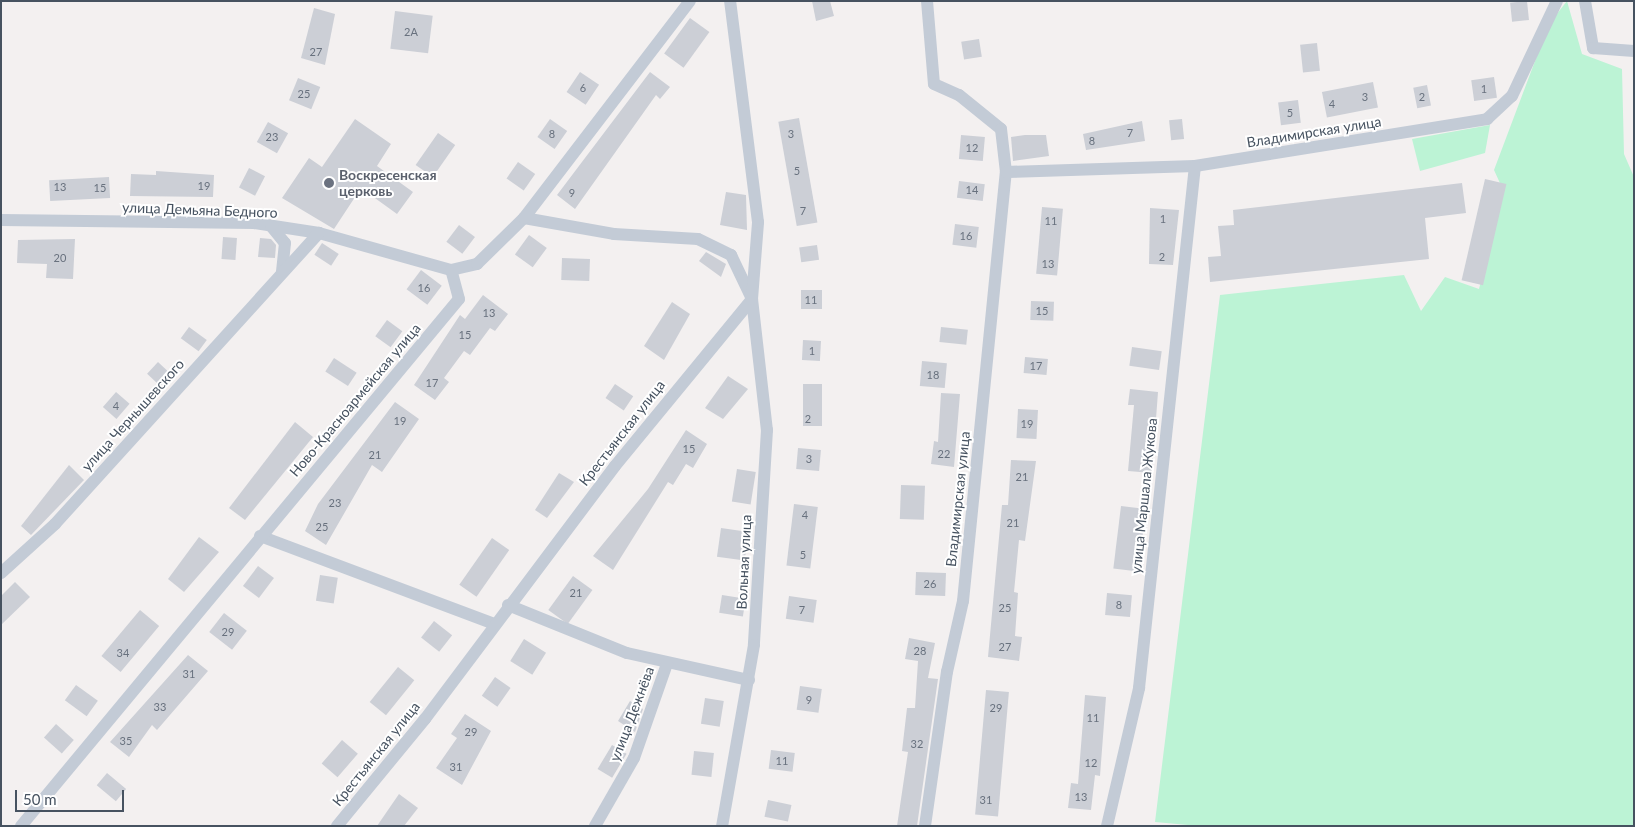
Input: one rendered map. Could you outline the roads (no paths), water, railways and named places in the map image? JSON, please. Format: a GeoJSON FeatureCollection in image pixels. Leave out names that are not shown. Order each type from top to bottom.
{"type":"FeatureCollection","features":[{"type":"Feature","properties":{"kind":"street"},"geometry":{"type":"LineString","coordinates":[[451,270],[477,264],[524,218],[690,1]]}},
{"type":"Feature","properties":{"kind":"street"},"geometry":{"type":"LineString","coordinates":[[730,1],[758,222],[752,299]]}},
{"type":"Feature","properties":{"kind":"street","name":"Владимирская улица"},"geometry":{"type":"LineString","coordinates":[[925,826],[947,672],[963,601],[1006,172],[1001,129],[959,95],[934,84],[927,1]]}},
{"type":"Feature","properties":{"kind":"street","name":"Владимирская улица"},"geometry":{"type":"LineString","coordinates":[[1006,172],[1195,166],[1487,119],[1512,96],[1558,1]]}},
{"type":"Feature","properties":{"kind":"street"},"geometry":{"type":"LineString","coordinates":[[1585,1],[1593,48],[1634,51]]}},
{"type":"Feature","properties":{"kind":"street","name":"улица Маршала Жукова"},"geometry":{"type":"LineString","coordinates":[[1107,826],[1139,688],[1195,166]]}},
{"type":"Feature","properties":{"kind":"street"},"geometry":{"type":"LineString","coordinates":[[524,218],[614,234],[698,239],[731,255],[752,299]]}},
{"type":"Feature","properties":{"kind":"street","name":"улица Демьяна Бедного"},"geometry":{"type":"LineString","coordinates":[[1,220],[271,226],[319,232],[451,270]]}},
{"type":"Feature","properties":{"kind":"street"},"geometry":{"type":"LineString","coordinates":[[271,226],[285,243],[282,273]]}},
{"type":"Feature","properties":{"kind":"street","name":"улица Чернышевского"},"geometry":{"type":"LineString","coordinates":[[1,573],[56,524],[319,232]]}},
{"type":"Feature","properties":{"kind":"street","name":"Ново-Красноармейская улица"},"geometry":{"type":"LineString","coordinates":[[21,826],[260,536],[459,299],[451,270]]}},
{"type":"Feature","properties":{"kind":"street","name":"Крестьянская улица"},"geometry":{"type":"LineString","coordinates":[[337,826],[424,719],[508,605],[752,299]]}},
{"type":"Feature","properties":{"kind":"street","name":"Вольная улица"},"geometry":{"type":"LineString","coordinates":[[722,826],[749,680],[767,430],[752,299]]}},
{"type":"Feature","properties":{"kind":"street"},"geometry":{"type":"LineString","coordinates":[[260,536],[494,624]]}},
{"type":"Feature","properties":{"kind":"street"},"geometry":{"type":"LineString","coordinates":[[508,605],[582,637],[667,664],[749,680]]}},
{"type":"Feature","properties":{"kind":"street","name":"улица Дежнёва"},"geometry":{"type":"LineString","coordinates":[[594,826],[634,758],[667,664]]}},
{"type":"Feature","properties":{"kind":"place","name":"Воскресенская церковь"},"geometry":{"type":"Point","coordinates":[329,183]}}]}
